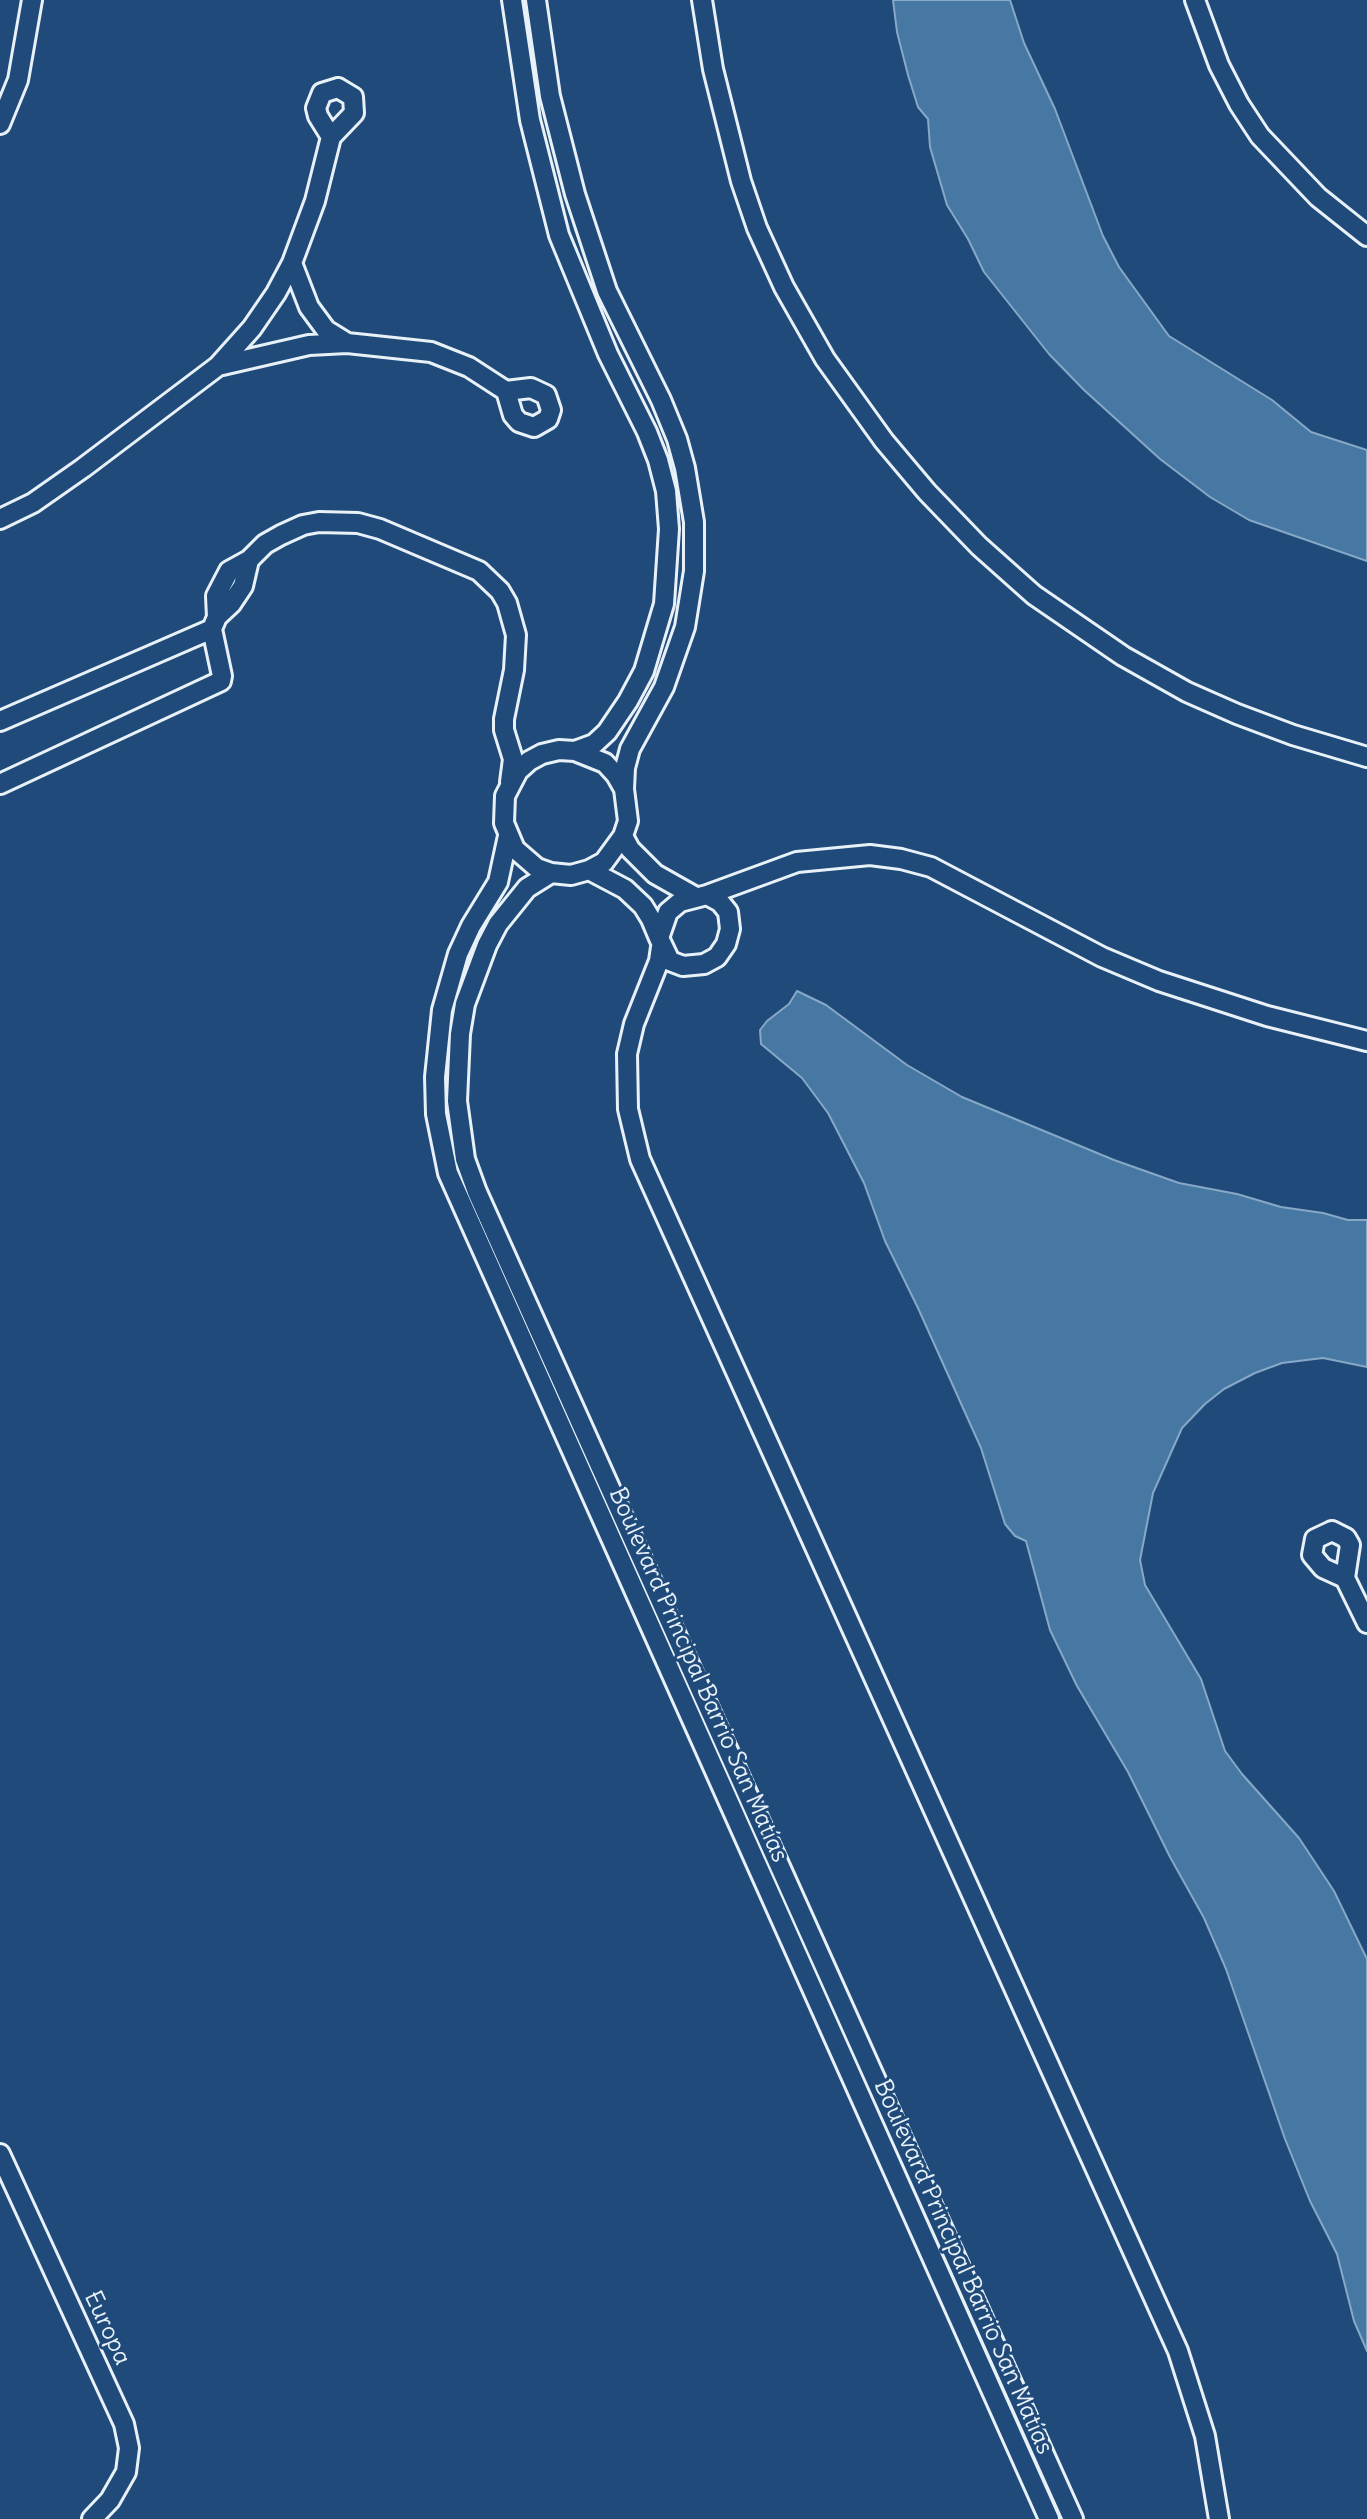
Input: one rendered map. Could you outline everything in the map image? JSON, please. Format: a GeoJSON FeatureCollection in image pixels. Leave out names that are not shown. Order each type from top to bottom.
{"type":"FeatureCollection","features":[{"type":"Feature","properties":{"kind":"street"},"geometry":{"type":"LineString","coordinates":[[0,124],[18,80],[32,0]]}},
{"type":"Feature","properties":{"kind":"street"},"geometry":{"type":"LineString","coordinates":[[512,0],[530,120],[559,235],[608,354],[658,460],[666,491],[669,529],[664,604],[644,671],[607,732],[594,744],[575,751]]}},
{"type":"Feature","properties":{"kind":"street"},"geometry":{"type":"LineString","coordinates":[[0,721],[214,623],[243,586],[249,560],[265,544],[303,525],[339,521],[380,529],[479,571],[500,591],[507,603],[516,635],[514,670],[504,719],[504,730],[513,759],[503,809],[508,836],[525,860],[551,873],[571,875],[604,862],[623,836],[628,821],[624,789],[630,749],[664,687],[691,602],[695,540],[692,498],[677,439],[620,319],[590,244],[561,145],[539,32],[536,0]]}},
{"type":"Feature","properties":{"kind":"street"},"geometry":{"type":"LineString","coordinates":[[702,0],[713,69],[741,181],[757,228],[784,287],[832,369],[884,441],[927,492],[979,546],[1034,595],[1123,656],[1187,692],[1237,714],[1367,757]]}},
{"type":"Feature","properties":{"kind":"street"},"geometry":{"type":"LineString","coordinates":[[1195,0],[1219,65],[1260,136],[1318,197],[1367,236]]}},
{"type":"Feature","properties":{"kind":"street"},"geometry":{"type":"LineString","coordinates":[[0,519],[33,503],[83,468],[218,366],[252,328],[292,263],[315,201],[331,137]]}},
{"type":"Feature","properties":{"kind":"street"},"geometry":{"type":"LineString","coordinates":[[292,263],[309,307],[326,330],[347,343]]}},
{"type":"Feature","properties":{"kind":"street"},"geometry":{"type":"LineString","coordinates":[[218,366],[288,349],[347,343],[431,352],[469,367],[506,391]]}},
{"type":"Feature","properties":{"kind":"street"},"geometry":{"type":"LineString","coordinates":[[0,784],[216,685],[222,676],[214,623]]}},
{"type":"Feature","properties":{"kind":"street"},"geometry":{"type":"LineString","coordinates":[[511,746],[542,754]]}},
{"type":"Feature","properties":{"kind":"street"},"geometry":{"type":"LineString","coordinates":[[510,783],[518,771],[542,754],[559,750],[575,751],[605,763],[624,789]]}},
{"type":"Feature","properties":{"kind":"street","name":"Boulevard Principal Barrio San Matías"},"geometry":{"type":"LineString","coordinates":[[508,836],[498,882],[458,954],[442,1010],[437,1042],[436,1114],[448,1173],[1049,2519]]}},
{"type":"Feature","properties":{"kind":"street"},"geometry":{"type":"LineString","coordinates":[[623,836],[630,849],[655,874],[700,896],[720,902],[728,912],[730,929]]}},
{"type":"Feature","properties":{"kind":"street"},"geometry":{"type":"LineString","coordinates":[[1219,2519],[1205,2436],[1173,2337],[640,1159],[628,1109],[627,1054],[634,1024],[651,983],[668,912],[680,902],[797,862],[833,856],[870,855],[931,867],[1102,957],[1159,981],[1267,1016],[1367,1041]]}},
{"type":"Feature","properties":{"kind":"street"},"geometry":{"type":"LineString","coordinates":[[589,870],[625,889],[643,906],[670,961],[692,966]]}},
{"type":"Feature","properties":{"kind":"street","name":"Boulevard Principal Barrio San Matías"},"geometry":{"type":"LineString","coordinates":[[551,873],[527,888],[498,924],[465,1004],[460,1034],[457,1101],[465,1159],[477,1192],[1073,2519]]}},
{"type":"Feature","properties":{"kind":"street"},"geometry":{"type":"LineString","coordinates":[[651,983],[717,957],[726,944],[739,896],[751,878]]}},
{"type":"Feature","properties":{"kind":"street"},"geometry":{"type":"LineString","coordinates":[[1345,1578],[1367,1623]]}},
{"type":"Feature","properties":{"kind":"street","name":"Europa"},"geometry":{"type":"LineString","coordinates":[[0,2154],[124,2424],[129,2448],[126,2472],[110,2500],[92,2519]]}},
{"type":"Feature","properties":{"kind":"water"},"geometry":{"type":"Polygon","coordinates":[[[893,0],[1010,0],[1024,43],[1055,109],[1103,236],[1119,267],[1169,336],[1272,400],[1311,432],[1367,450],[1367,561],[1249,520],[1210,497],[1160,459],[1049,354],[984,272],[947,205],[930,147],[928,119],[918,107],[908,75],[893,0]]]}},
{"type":"Feature","properties":{"kind":"water"},"geometry":{"type":"Polygon","coordinates":[[[797,991],[826,1005],[907,1065],[962,1097],[1114,1160],[1179,1183],[1237,1194],[1281,1207],[1348,1220],[1367,1220],[1367,1367],[1323,1358],[1282,1363],[1224,1389],[1205,1404],[1182,1428],[1153,1493],[1140,1560],[1145,1585],[1201,1679],[1225,1751],[1299,1838],[1334,1891],[1367,1959],[1367,2351],[1354,2321],[1337,2254],[1310,2201],[1285,2139],[1226,1969],[1204,1918],[1128,1772],[1077,1686],[1050,1630],[1026,1541],[1015,1536],[1005,1524],[981,1448],[885,1241],[864,1183],[828,1113],[802,1078],[761,1044],[760,1030],[789,1004],[797,991]]]}}]}
